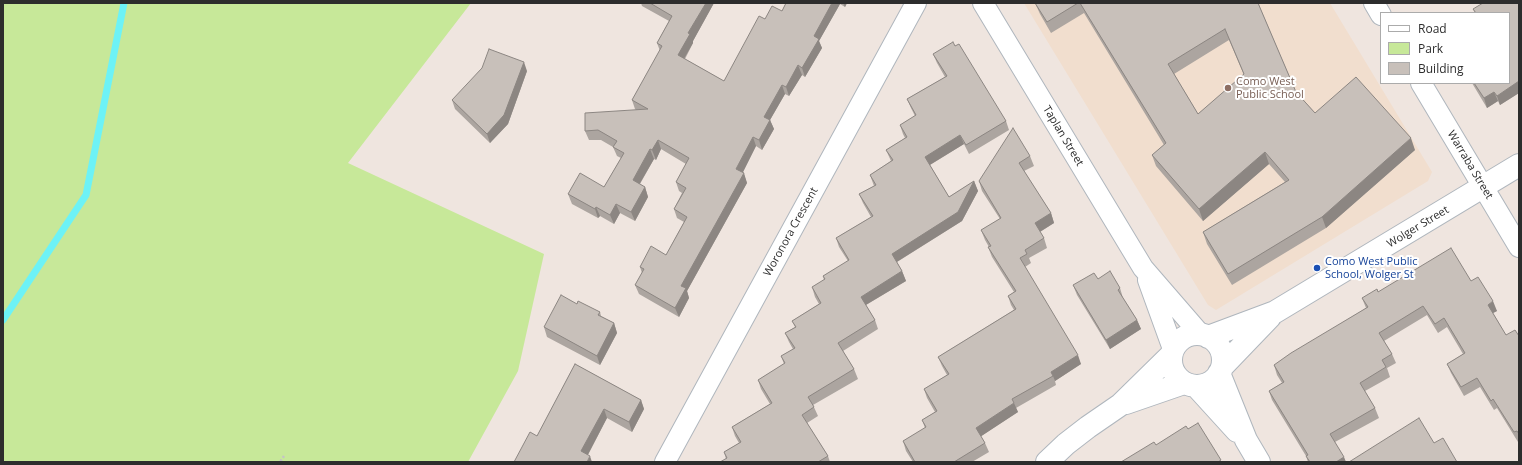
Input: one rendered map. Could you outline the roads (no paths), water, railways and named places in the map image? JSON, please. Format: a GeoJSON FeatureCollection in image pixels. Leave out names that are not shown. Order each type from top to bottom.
{"type":"FeatureCollection","features":[{"type":"Feature","properties":{"kind":"street","name":"Woronora Crescent"},"geometry":{"type":"LineString","coordinates":[[665,462],[916,3]]}},
{"type":"Feature","properties":{"kind":"street","name":"Taplan Street"},"geometry":{"type":"LineString","coordinates":[[983,3],[1144,268],[1205,336]]}},
{"type":"Feature","properties":{"kind":"street"},"geometry":{"type":"LineString","coordinates":[[1374,3],[1380,13]]}},
{"type":"Feature","properties":{"kind":"street","name":"Warraba Street"},"geometry":{"type":"LineString","coordinates":[[1422,84],[1519,246]]}},
{"type":"Feature","properties":{"kind":"street","name":"Wolger Street"},"geometry":{"type":"LineString","coordinates":[[1205,336],[1275,312],[1519,165]]}},
{"type":"Feature","properties":{"kind":"street","name":"Taplan Street"},"geometry":{"type":"LineString","coordinates":[[1144,268],[1172,352]]}},
{"type":"Feature","properties":{"kind":"street","name":"Wolger Street"},"geometry":{"type":"LineString","coordinates":[[1220,370],[1275,312]]}},
{"type":"Feature","properties":{"kind":"street"},"geometry":{"type":"LineString","coordinates":[[1047,462],[1082,431],[1120,405],[1172,352],[1182,339],[1188,336],[1205,336],[1214,341],[1222,353],[1220,370],[1246,440],[1259,462]]}},
{"type":"Feature","properties":{"kind":"street"},"geometry":{"type":"LineString","coordinates":[[1172,352],[1172,368],[1175,374],[1190,384],[1246,440]]}},
{"type":"Feature","properties":{"kind":"street"},"geometry":{"type":"LineString","coordinates":[[1120,405],[1190,384],[1209,383],[1220,370]]}},
{"type":"Feature","properties":{"kind":"waterway"},"geometry":{"type":"LineString","coordinates":[[3,320],[86,195],[124,3]]}},
{"type":"Feature","properties":{"kind":"place","name":"Como West Public School"},"geometry":{"type":"Point","coordinates":[1228,88]}},
{"type":"Feature","properties":{"kind":"place","name":"Como West Public School, Wolger St"},"geometry":{"type":"Point","coordinates":[1317,268]}}]}
